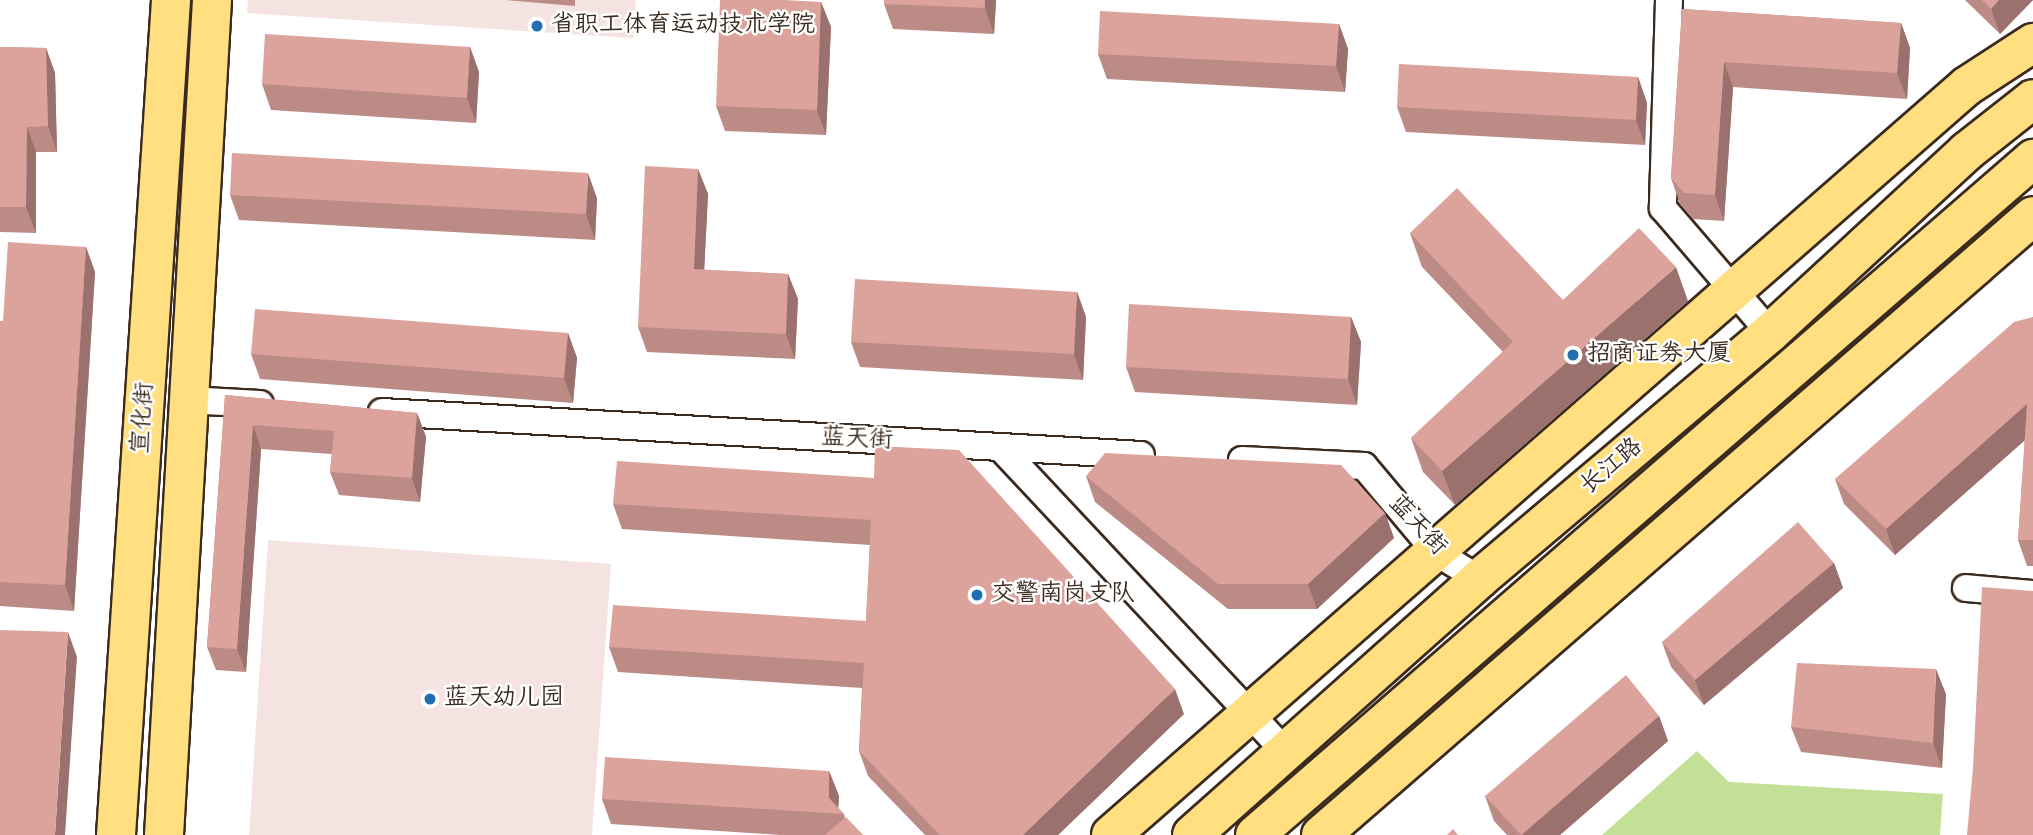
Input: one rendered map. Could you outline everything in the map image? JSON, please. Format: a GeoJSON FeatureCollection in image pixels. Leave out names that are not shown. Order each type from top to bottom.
{"type":"FeatureCollection","features":[{"type":"Feature","properties":{"kind":"main road","name":"宣化街"},"geometry":{"type":"LineString","coordinates":[[116,835],[171,0]]}},
{"type":"Feature","properties":{"kind":"main road","name":"宣化街"},"geometry":{"type":"LineString","coordinates":[[164,835],[212,0]]}},
{"type":"Feature","properties":{"kind":"main road"},"geometry":{"type":"LineString","coordinates":[[1111,835],[1248,713],[1437,553],[1967,86],[2033,43]]}},
{"type":"Feature","properties":{"kind":"main road","name":"长江路"},"geometry":{"type":"LineString","coordinates":[[1192,835],[1479,579],[1770,333],[1966,152],[2033,99]]}},
{"type":"Feature","properties":{"kind":"main road","name":"长江路"},"geometry":{"type":"LineString","coordinates":[[1255,835],[2033,159]]}},
{"type":"Feature","properties":{"kind":"main road"},"geometry":{"type":"LineString","coordinates":[[1321,835],[2033,216]]}},
{"type":"Feature","properties":{"kind":"street"},"geometry":{"type":"LineString","coordinates":[[1669,0],[1663,208],[1770,333]]}},
{"type":"Feature","properties":{"kind":"street"},"geometry":{"type":"LineString","coordinates":[[187,400],[284,406]]}},
{"type":"Feature","properties":{"kind":"street","name":"蓝天街"},"geometry":{"type":"LineString","coordinates":[[352,410],[1168,457]]}},
{"type":"Feature","properties":{"kind":"street"},"geometry":{"type":"LineString","coordinates":[[1001,448],[1285,752]]}},
{"type":"Feature","properties":{"kind":"street","name":"蓝天街"},"geometry":{"type":"LineString","coordinates":[[1210,459],[1364,466],[1437,553],[1479,579]]}},
{"type":"Feature","properties":{"kind":"street"},"geometry":{"type":"LineString","coordinates":[[1966,588],[2033,594]]}},
{"type":"Feature","properties":{"kind":"shaded area","name":"省职工体育运动技术学院"},"geometry":{"type":"Polygon","coordinates":[[[248,0],[636,0],[633,38],[247,13],[248,0]]]}},
{"type":"Feature","properties":{"kind":"shaded area","name":"蓝天幼儿园"},"geometry":{"type":"Polygon","coordinates":[[[268,540],[611,564],[592,835],[249,835],[268,540]]]}},
{"type":"Feature","properties":{"kind":"green space"},"geometry":{"type":"Polygon","coordinates":[[[1697,751],[1729,782],[1943,794],[1940,835],[1602,835],[1697,751]]]}},
{"type":"Feature","properties":{"kind":"building"},"geometry":{"type":"Polygon","coordinates":[[[720,0],[821,2],[817,110],[716,106],[720,0]]]}},
{"type":"Feature","properties":{"kind":"building"},"geometry":{"type":"Polygon","coordinates":[[[884,0],[985,0],[985,8],[884,4],[884,0]]]}},
{"type":"Feature","properties":{"kind":"building"},"geometry":{"type":"Polygon","coordinates":[[[1982,0],[1999,0],[1991,9],[1982,0]]]}},
{"type":"Feature","properties":{"kind":"building"},"geometry":{"type":"Polygon","coordinates":[[[1682,9],[1901,23],[1897,73],[1724,62],[1715,195],[1684,193],[1671,178],[1682,9]]]}},
{"type":"Feature","properties":{"kind":"building"},"geometry":{"type":"Polygon","coordinates":[[[1100,11],[1339,24],[1336,66],[1098,54],[1100,11]]]}},
{"type":"Feature","properties":{"kind":"building"},"geometry":{"type":"Polygon","coordinates":[[[265,34],[470,47],[467,98],[262,84],[265,34]]]}},
{"type":"Feature","properties":{"kind":"building"},"geometry":{"type":"Polygon","coordinates":[[[0,47],[46,48],[48,126],[27,127],[26,207],[0,207],[0,47]]]}},
{"type":"Feature","properties":{"kind":"building"},"geometry":{"type":"Polygon","coordinates":[[[1399,64],[1638,77],[1636,120],[1397,107],[1399,64]]]}},
{"type":"Feature","properties":{"kind":"building"},"geometry":{"type":"Polygon","coordinates":[[[232,153],[588,173],[586,214],[230,195],[232,153]]]}},
{"type":"Feature","properties":{"kind":"building"},"geometry":{"type":"Polygon","coordinates":[[[645,166],[698,169],[694,269],[788,274],[786,334],[638,327],[645,166]]]}},
{"type":"Feature","properties":{"kind":"building"},"geometry":{"type":"Polygon","coordinates":[[[1457,188],[1563,300],[1639,228],[1676,267],[1442,471],[1411,438],[1513,342],[1410,233],[1457,188]]]}},
{"type":"Feature","properties":{"kind":"building"},"geometry":{"type":"Polygon","coordinates":[[[8,242],[86,247],[65,585],[0,582],[0,321],[3,321],[8,242]]]}},
{"type":"Feature","properties":{"kind":"building"},"geometry":{"type":"Polygon","coordinates":[[[855,279],[1077,292],[1074,354],[851,342],[855,279]]]}},
{"type":"Feature","properties":{"kind":"building"},"geometry":{"type":"Polygon","coordinates":[[[1129,304],[1351,317],[1348,379],[1126,367],[1129,304]]]}},
{"type":"Feature","properties":{"kind":"building"},"geometry":{"type":"Polygon","coordinates":[[[255,309],[568,333],[564,378],[251,354],[255,309]]]}},
{"type":"Feature","properties":{"kind":"building"},"geometry":{"type":"Polygon","coordinates":[[[2033,317],[2033,540],[2018,540],[2027,404],[1886,529],[1835,479],[2014,322],[2033,317]]]}},
{"type":"Feature","properties":{"kind":"building"},"geometry":{"type":"Polygon","coordinates":[[[225,395],[417,413],[412,478],[330,472],[334,431],[253,425],[237,649],[207,647],[225,395]]]}},
{"type":"Feature","properties":{"kind":"building","name":"交警南岗支队"},"geometry":{"type":"Polygon","coordinates":[[[875,446],[959,450],[1175,689],[1023,835],[940,835],[859,751],[864,663],[609,647],[613,605],[866,621],[871,520],[613,504],[617,461],[874,478],[875,446]]]}},
{"type":"Feature","properties":{"kind":"building"},"geometry":{"type":"Polygon","coordinates":[[[1105,453],[1341,465],[1385,513],[1308,584],[1218,584],[1086,476],[1105,453]]]}},
{"type":"Feature","properties":{"kind":"building"},"geometry":{"type":"Polygon","coordinates":[[[1798,522],[1834,563],[1695,680],[1662,642],[1798,522]]]}},
{"type":"Feature","properties":{"kind":"building"},"geometry":{"type":"Polygon","coordinates":[[[1982,587],[2033,591],[2033,835],[1967,835],[1982,587]]]}},
{"type":"Feature","properties":{"kind":"building"},"geometry":{"type":"Polygon","coordinates":[[[0,630],[68,632],[55,835],[0,835],[0,630]]]}},
{"type":"Feature","properties":{"kind":"building"},"geometry":{"type":"Polygon","coordinates":[[[1797,663],[1936,669],[1933,743],[1791,727],[1797,663]]]}},
{"type":"Feature","properties":{"kind":"building"},"geometry":{"type":"Polygon","coordinates":[[[1626,675],[1659,716],[1521,835],[1485,796],[1626,675]]]}},
{"type":"Feature","properties":{"kind":"building"},"geometry":{"type":"Polygon","coordinates":[[[605,757],[829,771],[829,798],[844,814],[602,799],[605,757]]]}},
{"type":"Feature","properties":{"kind":"building"},"geometry":{"type":"Polygon","coordinates":[[[846,817],[863,835],[825,835],[846,817]]]}},
{"type":"Feature","properties":{"kind":"building"},"geometry":{"type":"Polygon","coordinates":[[[1453,829],[1458,835],[1447,835],[1453,829]]]}},
{"type":"Feature","properties":{"kind":"place","name":"省职工体育运动技术学院"},"geometry":{"type":"Point","coordinates":[537,26]}},
{"type":"Feature","properties":{"kind":"place","name":"招商证券大厦"},"geometry":{"type":"Point","coordinates":[1573,355]}},
{"type":"Feature","properties":{"kind":"place","name":"交警南岗支队"},"geometry":{"type":"Point","coordinates":[977,595]}},
{"type":"Feature","properties":{"kind":"place","name":"蓝天幼儿园"},"geometry":{"type":"Point","coordinates":[430,699]}}]}
